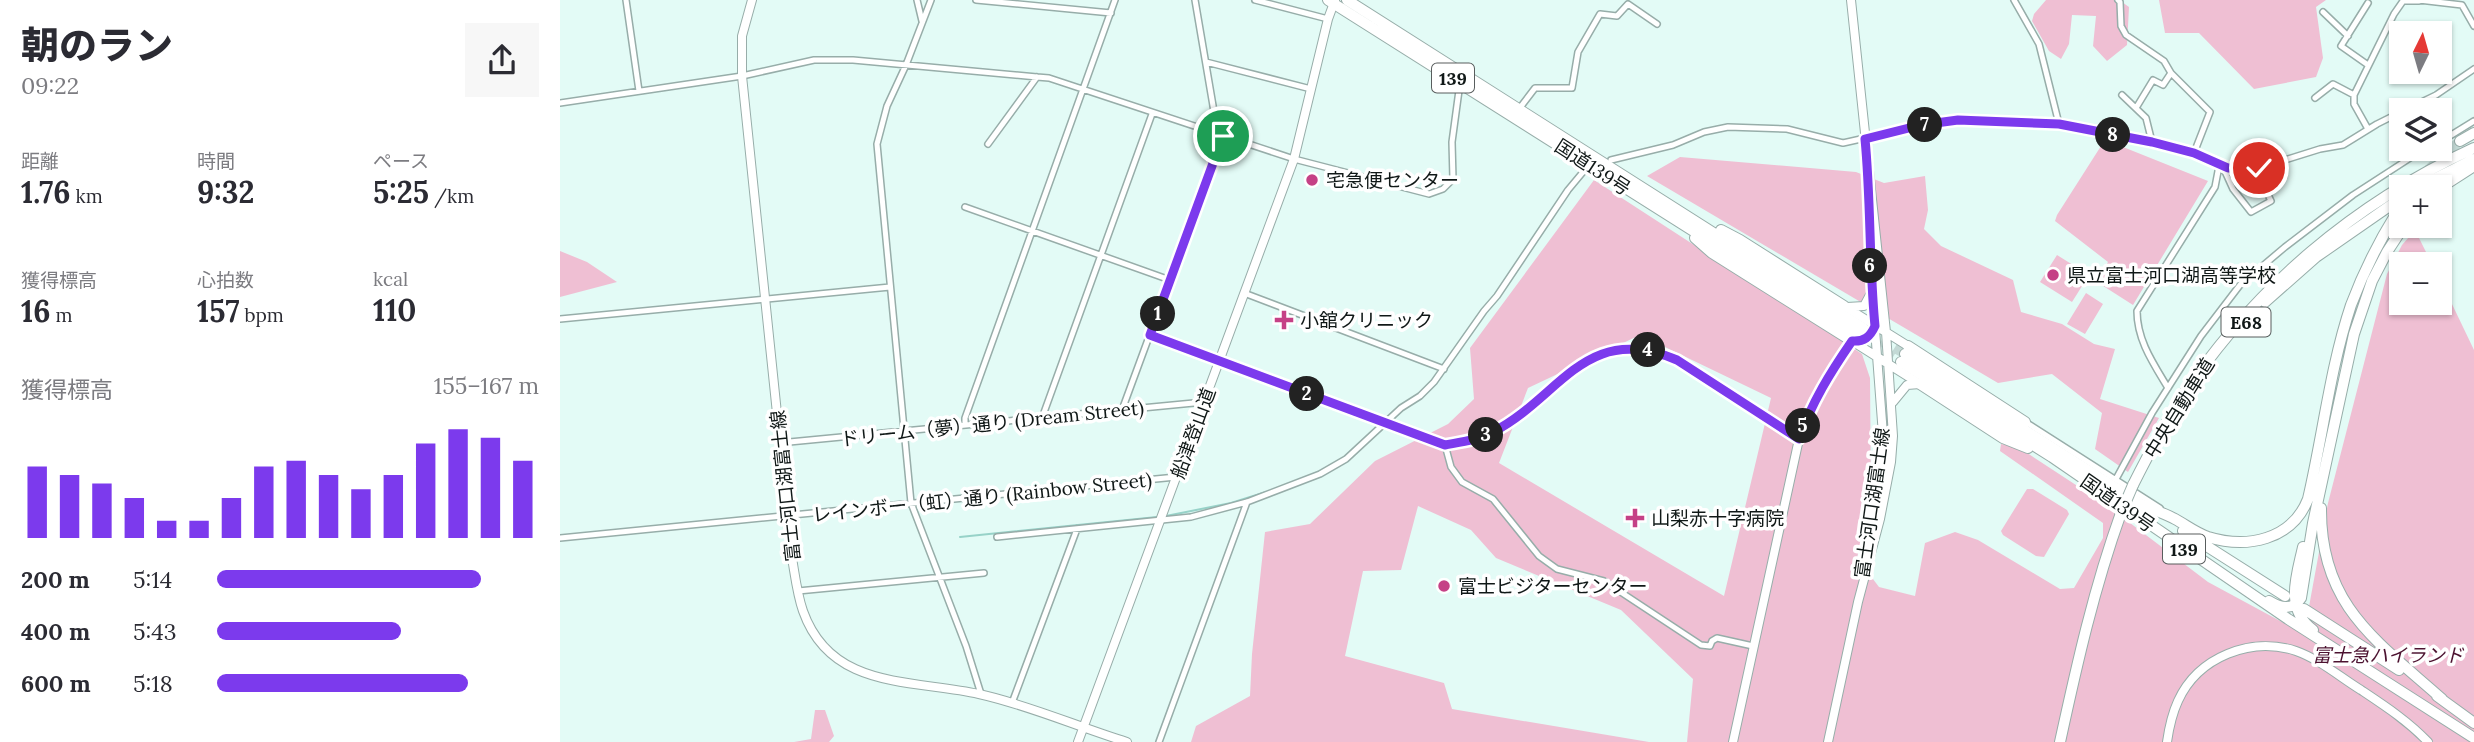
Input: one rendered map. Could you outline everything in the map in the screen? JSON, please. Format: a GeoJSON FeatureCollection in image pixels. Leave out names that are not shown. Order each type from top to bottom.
{"type":"FeatureCollection","features":[{"type":"Feature","properties":{"kind":"highway","name":"国道139号"},"geometry":{"type":"LineString","coordinates":[[1347,0],[1519,109],[1858,335]]}},
{"type":"Feature","properties":{"kind":"highway","name":"国道139号"},"geometry":{"type":"LineString","coordinates":[[1333,1],[1461,83],[1680,216]]}},
{"type":"Feature","properties":{"kind":"highway"},"geometry":{"type":"LineString","coordinates":[[2460,141],[2474,133]]}},
{"type":"Feature","properties":{"kind":"highway","name":"中央自動車道"},"geometry":{"type":"LineString","coordinates":[[2063,742],[2084,634],[2099,579],[2135,487],[2182,397],[2222,342],[2276,282],[2335,230],[2380,199],[2474,148]]}},
{"type":"Feature","properties":{"kind":"highway"},"geometry":{"type":"LineString","coordinates":[[2443,175],[2474,159]]}},
{"type":"Feature","properties":{"kind":"highway"},"geometry":{"type":"LineString","coordinates":[[2452,180],[2474,166]]}},
{"type":"Feature","properties":{"kind":"highway","name":"中央自動車道"},"geometry":{"type":"LineString","coordinates":[[2135,487],[2167,429],[2208,367],[2242,327],[2270,297],[2316,257],[2389,206]]}},
{"type":"Feature","properties":{"kind":"highway"},"geometry":{"type":"LineString","coordinates":[[1680,216],[1740,240],[1844,306]]}},
{"type":"Feature","properties":{"kind":"highway"},"geometry":{"type":"LineString","coordinates":[[1680,216],[1712,253],[1858,335]]}},
{"type":"Feature","properties":{"kind":"highway"},"geometry":{"type":"LineString","coordinates":[[2140,504],[2174,518],[2200,533],[2227,541],[2251,542],[2265,539],[2283,531],[2297,519],[2303,511],[2312,482],[2347,319],[2369,263],[2389,227]]}},
{"type":"Feature","properties":{"kind":"highway"},"geometry":{"type":"LineString","coordinates":[[2355,662],[2309,627],[2300,616],[2300,606],[2348,357],[2360,311],[2379,267],[2397,238]]}},
{"type":"Feature","properties":{"kind":"highway","name":"国道139号"},"geometry":{"type":"LineString","coordinates":[[1904,354],[2055,454],[2222,576],[2472,737]]}},
{"type":"Feature","properties":{"kind":"highway"},"geometry":{"type":"LineString","coordinates":[[1904,354],[2027,423],[2055,454]]}},
{"type":"Feature","properties":{"kind":"highway"},"geometry":{"type":"LineString","coordinates":[[1920,384],[2003,438],[2055,454]]}},
{"type":"Feature","properties":{"kind":"highway","name":"国道139号"},"geometry":{"type":"LineString","coordinates":[[2055,454],[2140,504],[2285,596]]}},
{"type":"Feature","properties":{"kind":"highway"},"geometry":{"type":"LineString","coordinates":[[2300,606],[2295,583],[2309,523],[2312,482]]}},
{"type":"Feature","properties":{"kind":"highway"},"geometry":{"type":"LineString","coordinates":[[2321,490],[2324,547],[2342,597],[2374,641],[2442,699]]}},
{"type":"Feature","properties":{"kind":"highway"},"geometry":{"type":"LineString","coordinates":[[2222,576],[2277,606],[2300,606],[2474,720]]}},
{"type":"Feature","properties":{"kind":"main road","name":"富士河口湖富士線"},"geometry":{"type":"LineString","coordinates":[[752,0],[742,36],[742,76],[779,443],[798,592],[809,626],[821,644],[841,663],[872,677],[981,694],[1127,742]]}},
{"type":"Feature","properties":{"kind":"main road","name":"富士河口湖富士線"},"geometry":{"type":"LineString","coordinates":[[1828,742],[1858,602],[1880,519],[1894,436],[1886,332],[1851,0]]}},
{"type":"Feature","properties":{"kind":"main road","name":"船津登山道"},"geometry":{"type":"LineString","coordinates":[[1078,742],[1294,159],[1333,1]]}},
{"type":"Feature","properties":{"kind":"main road","name":"富士河口湖富士線"},"geometry":{"type":"LineString","coordinates":[[1858,602],[1882,448],[1883,409],[1870,263],[1871,193]]}},
{"type":"Feature","properties":{"kind":"main road"},"geometry":{"type":"LineString","coordinates":[[1844,306],[1864,306],[1872,291]]}},
{"type":"Feature","properties":{"kind":"main road"},"geometry":{"type":"LineString","coordinates":[[1844,306],[1886,332],[1904,354]]}},
{"type":"Feature","properties":{"kind":"main road"},"geometry":{"type":"LineString","coordinates":[[1858,335],[1862,341],[1875,326]]}},
{"type":"Feature","properties":{"kind":"main road"},"geometry":{"type":"LineString","coordinates":[[1858,335],[1862,344],[1877,341],[1886,332]]}},
{"type":"Feature","properties":{"kind":"main road"},"geometry":{"type":"LineString","coordinates":[[1858,335],[1878,357],[1920,384]]}},
{"type":"Feature","properties":{"kind":"main road"},"geometry":{"type":"LineString","coordinates":[[1732,742],[1799,439],[1815,397],[1858,335]]}},
{"type":"Feature","properties":{"kind":"main road"},"geometry":{"type":"LineString","coordinates":[[1878,357],[1896,346],[1904,354]]}},
{"type":"Feature","properties":{"kind":"main road"},"geometry":{"type":"LineString","coordinates":[[1219,361],[1445,445],[1473,440],[1491,433],[1514,419],[1589,359],[1610,351],[1634,348],[1657,351],[1677,360],[1799,439]]}},
{"type":"Feature","properties":{"kind":"main road"},"geometry":{"type":"LineString","coordinates":[[1892,403],[1907,385],[1920,384]]}},
{"type":"Feature","properties":{"kind":"main road"},"geometry":{"type":"LineString","coordinates":[[2167,742],[2170,723],[2179,699],[2196,676],[2217,658],[2230,652],[2270,646],[2308,656],[2405,719],[2428,742]]}},
{"type":"Feature","properties":{"kind":"street"},"geometry":{"type":"LineString","coordinates":[[626,0],[639,91]]}},
{"type":"Feature","properties":{"kind":"street"},"geometry":{"type":"LineString","coordinates":[[918,0],[922,22]]}},
{"type":"Feature","properties":{"kind":"street"},"geometry":{"type":"LineString","coordinates":[[931,0],[887,106],[877,144],[911,503],[940,576],[981,694]]}},
{"type":"Feature","properties":{"kind":"street"},"geometry":{"type":"LineString","coordinates":[[976,0],[1111,13]]}},
{"type":"Feature","properties":{"kind":"street"},"geometry":{"type":"LineString","coordinates":[[965,425],[965,418],[1115,0]]}},
{"type":"Feature","properties":{"kind":"street"},"geometry":{"type":"LineString","coordinates":[[1122,410],[1220,135],[1195,0]]}},
{"type":"Feature","properties":{"kind":"street"},"geometry":{"type":"LineString","coordinates":[[1255,0],[1328,19]]}},
{"type":"Feature","properties":{"kind":"street"},"geometry":{"type":"LineString","coordinates":[[2014,0],[2039,44],[2059,124]]}},
{"type":"Feature","properties":{"kind":"street"},"geometry":{"type":"LineString","coordinates":[[2118,0],[2121,26],[2126,35],[2164,61],[2171,73],[2210,112],[2194,153]]}},
{"type":"Feature","properties":{"kind":"street"},"geometry":{"type":"LineString","coordinates":[[2368,130],[2354,104],[2354,95],[2393,14],[2403,1],[2462,5],[2474,26]]}},
{"type":"Feature","properties":{"kind":"street"},"geometry":{"type":"LineString","coordinates":[[2368,3],[2341,46],[2368,65]]}},
{"type":"Feature","properties":{"kind":"street"},"geometry":{"type":"LineString","coordinates":[[1519,109],[1535,88],[1572,88],[1577,52],[1600,14],[1617,16],[1628,4],[1657,24]]}},
{"type":"Feature","properties":{"kind":"street"},"geometry":{"type":"LineString","coordinates":[[2323,12],[2348,36]]}},
{"type":"Feature","properties":{"kind":"street"},"geometry":{"type":"LineString","coordinates":[[560,103],[742,76],[814,60],[853,60],[1037,77],[1082,89],[1294,159],[1429,194],[1443,190],[1453,179],[1452,142],[1461,83]]}},
{"type":"Feature","properties":{"kind":"street"},"geometry":{"type":"LineString","coordinates":[[1206,62],[1311,89]]}},
{"type":"Feature","properties":{"kind":"street"},"geometry":{"type":"LineString","coordinates":[[2430,98],[2474,69]]}},
{"type":"Feature","properties":{"kind":"street"},"geometry":{"type":"LineString","coordinates":[[2136,108],[2153,80],[2163,85],[2171,73]]}},
{"type":"Feature","properties":{"kind":"street"},"geometry":{"type":"LineString","coordinates":[[988,144],[1037,77]]}},
{"type":"Feature","properties":{"kind":"street"},"geometry":{"type":"LineString","coordinates":[[2315,98],[2333,84],[2354,95]]}},
{"type":"Feature","properties":{"kind":"street"},"geometry":{"type":"LineString","coordinates":[[2122,95],[2146,118],[2152,142]]}},
{"type":"Feature","properties":{"kind":"street"},"geometry":{"type":"LineString","coordinates":[[1042,418],[1152,114]]}},
{"type":"Feature","properties":{"kind":"street"},"geometry":{"type":"LineString","coordinates":[[1611,160],[1673,145],[1704,132],[1728,127],[1787,129],[1843,143],[1931,123],[1958,120],[2059,124],[2152,142],[2194,153],[2221,166],[2255,168],[2343,145],[2389,119]]}},
{"type":"Feature","properties":{"kind":"street"},"geometry":{"type":"LineString","coordinates":[[2452,135],[2474,121]]}},
{"type":"Feature","properties":{"kind":"street"},"geometry":{"type":"LineString","coordinates":[[2116,479],[2201,336],[2240,285],[2353,195],[2405,161]]}},
{"type":"Feature","properties":{"kind":"street"},"geometry":{"type":"LineString","coordinates":[[2221,166],[2233,189],[2251,212],[2271,201],[2255,168]]}},
{"type":"Feature","properties":{"kind":"street"},"geometry":{"type":"LineString","coordinates":[[2168,388],[2144,349],[2137,324],[2137,311],[2215,187],[2221,166]]}},
{"type":"Feature","properties":{"kind":"street"},"geometry":{"type":"LineString","coordinates":[[997,537],[1191,517],[1247,502],[1320,474],[1346,458],[1401,408],[1427,389],[1444,369],[1583,172]]}},
{"type":"Feature","properties":{"kind":"street"},"geometry":{"type":"LineString","coordinates":[[965,207],[1170,280]]}},
{"type":"Feature","properties":{"kind":"street"},"geometry":{"type":"LineString","coordinates":[[560,319],[890,287]]}},
{"type":"Feature","properties":{"kind":"street"},"geometry":{"type":"LineString","coordinates":[[1244,293],[1444,369]]}},
{"type":"Feature","properties":{"kind":"street"},"geometry":{"type":"LineString","coordinates":[[1150,335],[1219,361]]}},
{"type":"Feature","properties":{"kind":"street","name":"ドリーム（夢）通り (Dream Street)"},"geometry":{"type":"LineString","coordinates":[[779,443],[1204,402]]}},
{"type":"Feature","properties":{"kind":"street"},"geometry":{"type":"LineString","coordinates":[[2027,423],[2174,518]]}},
{"type":"Feature","properties":{"kind":"street"},"geometry":{"type":"LineString","coordinates":[[1445,445],[1451,467],[1462,482],[1493,499],[1539,556],[1557,569],[1604,581],[1701,645],[1710,646],[1712,640],[1717,638],[1753,646]]}},
{"type":"Feature","properties":{"kind":"street","name":"レインボー（虹）通り (Rainbow Street)"},"geometry":{"type":"LineString","coordinates":[[560,538],[1177,477]]}},
{"type":"Feature","properties":{"kind":"street"},"geometry":{"type":"LineString","coordinates":[[1159,742],[1247,502]]}},
{"type":"Feature","properties":{"kind":"street"},"geometry":{"type":"LineString","coordinates":[[1012,704],[1077,529]]}},
{"type":"Feature","properties":{"kind":"street"},"geometry":{"type":"LineString","coordinates":[[798,592],[984,573]]}},
{"type":"Feature","properties":{"kind":"green space"},"geometry":{"type":"Polygon","coordinates":[[[2046,0],[2119,0],[2129,7],[2127,45],[2107,61],[2093,46],[2096,16],[2072,15],[2069,44],[2061,59],[2049,51],[2032,21],[2034,14],[2046,0]]]}},
{"type":"Feature","properties":{"kind":"green space"},"geometry":{"type":"Polygon","coordinates":[[[2159,0],[2326,0],[2316,7],[2323,58],[2316,77],[2254,89],[2199,33],[2165,33],[2159,0]]]}},
{"type":"Feature","properties":{"kind":"green space"},"geometry":{"type":"Polygon","coordinates":[[[2118,145],[2208,181],[2133,305],[2097,282],[2108,262],[2055,221],[2101,146],[2118,145]]]}},
{"type":"Feature","properties":{"kind":"green space"},"geometry":{"type":"Polygon","coordinates":[[[1680,157],[1856,172],[1884,183],[1925,176],[1928,210],[1924,229],[1941,246],[2013,280],[2021,312],[2062,324],[2094,344],[2115,349],[2100,399],[2159,418],[2128,472],[2095,449],[2102,413],[2052,374],[1998,383],[1647,176],[1680,157]]]}},
{"type":"Feature","properties":{"kind":"green space","name":"富士急ハイランド"},"geometry":{"type":"Polygon","coordinates":[[[1594,180],[1862,354],[1870,378],[1871,497],[1857,558],[1879,587],[1915,596],[1925,543],[1955,532],[1978,540],[2060,589],[2074,588],[2103,538],[2103,523],[2000,451],[2001,444],[2018,447],[2105,504],[2208,582],[2304,634],[2328,503],[2389,270],[2389,315],[2452,315],[2452,304],[2474,350],[2474,742],[1687,742],[1693,679],[1621,610],[1496,558],[1471,530],[1418,506],[1401,570],[1363,571],[1345,656],[1444,683],[1452,709],[1649,742],[1191,742],[1196,726],[1250,696],[1265,532],[1310,524],[1375,461],[1448,424],[1474,399],[1470,348],[1594,180]],[[1640,335],[1528,388],[1499,463],[1724,596],[1771,398],[1640,335]]]}},
{"type":"Feature","properties":{"kind":"green space"},"geometry":{"type":"Polygon","coordinates":[[[2408,238],[2419,238],[2426,252],[2398,252],[2408,238]]]}},
{"type":"Feature","properties":{"kind":"green space"},"geometry":{"type":"Polygon","coordinates":[[[560,251],[587,262],[617,282],[560,297],[560,251]]]}},
{"type":"Feature","properties":{"kind":"green space"},"geometry":{"type":"Polygon","coordinates":[[[2057,255],[2089,275],[2072,302],[2040,282],[2057,255]]]}},
{"type":"Feature","properties":{"kind":"green space"},"geometry":{"type":"Polygon","coordinates":[[[2086,293],[2103,304],[2085,334],[2067,324],[2086,293]]]}},
{"type":"Feature","properties":{"kind":"green space"},"geometry":{"type":"Polygon","coordinates":[[[2027,489],[2033,489],[2067,510],[2069,514],[2044,557],[2036,556],[2001,531],[2027,489]]]}},
{"type":"Feature","properties":{"kind":"green space"},"geometry":{"type":"Polygon","coordinates":[[[815,710],[825,710],[834,736],[829,742],[794,742],[811,739],[815,710]]]}},
{"type":"Feature","properties":{"kind":"waterway"},"geometry":{"type":"LineString","coordinates":[[1166,516],[1231,503],[1266,492]]}},
{"type":"Feature","properties":{"kind":"waterway"},"geometry":{"type":"LineString","coordinates":[[960,537],[1157,517]]}},
{"type":"Feature","properties":{"kind":"tunnel"},"geometry":{"type":"LineString","coordinates":[[2428,170],[2460,141]]}},
{"type":"Feature","properties":{"kind":"tunnel"},"geometry":{"type":"LineString","coordinates":[[1869,332],[1905,354]]}},
{"type":"Feature","properties":{"kind":"tunnel"},"geometry":{"type":"LineString","coordinates":[[1859,336],[1901,362]]}},
{"type":"Feature","properties":{"kind":"place","name":"宅急便センター"},"geometry":{"type":"Point","coordinates":[1312,180]}},
{"type":"Feature","properties":{"kind":"place","name":"県立富士河口湖高等学校"},"geometry":{"type":"Point","coordinates":[2053,275]}},
{"type":"Feature","properties":{"kind":"place","name":"小舘クリニック"},"geometry":{"type":"Point","coordinates":[1284,320]}},
{"type":"Feature","properties":{"kind":"place","name":"山梨赤十字病院"},"geometry":{"type":"Point","coordinates":[1635,518]}},
{"type":"Feature","properties":{"kind":"place","name":"富士ビジターセンター"},"geometry":{"type":"Point","coordinates":[1444,586]}},
{"type":"Feature","properties":{"kind":"route"},"geometry":{"type":"LineString","coordinates":[[1223,136],[1150,335],[1445,445],[1473,440],[1491,433],[1514,419],[1589,359],[1610,351],[1634,348],[1657,351],[1677,360],[1799,439],[1815,397],[1852,341],[1867,338],[1875,326],[1870,263],[1871,193],[1865,139],[1941,121],[2059,124],[2152,142],[2194,153],[2228,168],[2259,168]]}}]}
